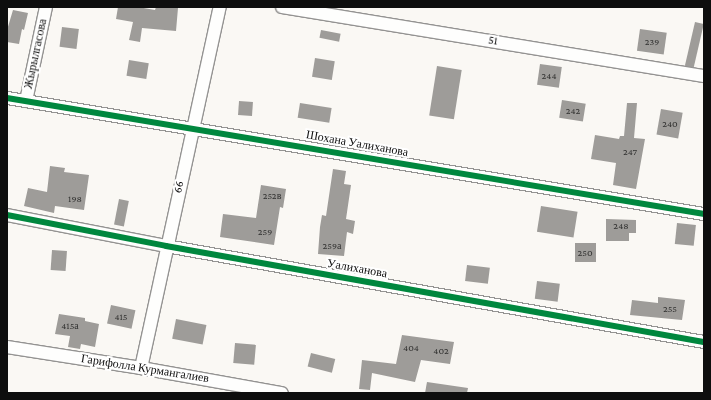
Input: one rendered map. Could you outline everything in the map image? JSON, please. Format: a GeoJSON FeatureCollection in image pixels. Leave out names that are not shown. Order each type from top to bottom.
{"type":"FeatureCollection","features":[{"type":"Feature","properties":{"kind":"street","name":"Жырылгасова"},"geometry":{"type":"LineString","coordinates":[[26,101],[46,7]]}},
{"type":"Feature","properties":{"kind":"street","name":"66"},"geometry":{"type":"LineString","coordinates":[[141,368],[166,246],[220,7]]}},
{"type":"Feature","properties":{"kind":"street","name":"51"},"geometry":{"type":"LineString","coordinates":[[282,7],[704,76]]}},
{"type":"Feature","properties":{"kind":"street","name":"Шохана Уалиханова"},"geometry":{"type":"LineString","coordinates":[[7,98],[704,214]]}},
{"type":"Feature","properties":{"kind":"street","name":"Уалиханова"},"geometry":{"type":"LineString","coordinates":[[7,215],[166,246],[704,342]]}},
{"type":"Feature","properties":{"kind":"street","name":"Гарифолла Курмангалиев"},"geometry":{"type":"LineString","coordinates":[[7,347],[141,368],[282,393]]}},
{"type":"Feature","properties":{"kind":"building"},"geometry":{"type":"Polygon","coordinates":[[[118,7],[138,7],[155,10],[156,7],[178,8],[176,31],[142,28],[140,42],[129,40],[133,22],[116,19],[118,7]]]}},
{"type":"Feature","properties":{"kind":"building"},"geometry":{"type":"Polygon","coordinates":[[[13,10],[28,13],[24,30],[22,29],[19,44],[7,42],[7,30],[13,10]]]}},
{"type":"Feature","properties":{"kind":"building"},"geometry":{"type":"Polygon","coordinates":[[[695,22],[704,24],[694,68],[685,66],[695,22]]]}},
{"type":"Feature","properties":{"kind":"building"},"geometry":{"type":"Polygon","coordinates":[[[62,27],[79,29],[76,49],[60,47],[62,27]]]}},
{"type":"Feature","properties":{"kind":"building"},"geometry":{"type":"Polygon","coordinates":[[[640,29],[667,33],[664,55],[637,51],[640,29]]]}},
{"type":"Feature","properties":{"kind":"building"},"geometry":{"type":"Polygon","coordinates":[[[321,30],[341,34],[339,42],[319,38],[321,30]]]}},
{"type":"Feature","properties":{"kind":"building"},"geometry":{"type":"Polygon","coordinates":[[[315,58],[335,61],[332,80],[312,77],[315,58]]]}},
{"type":"Feature","properties":{"kind":"building"},"geometry":{"type":"Polygon","coordinates":[[[129,60],[149,63],[146,79],[126,76],[129,60]]]}},
{"type":"Feature","properties":{"kind":"building"},"geometry":{"type":"Polygon","coordinates":[[[540,64],[562,67],[559,88],[537,85],[540,64]]]}},
{"type":"Feature","properties":{"kind":"building"},"geometry":{"type":"Polygon","coordinates":[[[437,66],[462,70],[454,119],[429,115],[437,66]]]}},
{"type":"Feature","properties":{"kind":"building"},"geometry":{"type":"Polygon","coordinates":[[[562,100],[586,104],[583,122],[559,118],[562,100]]]}},
{"type":"Feature","properties":{"kind":"building"},"geometry":{"type":"Polygon","coordinates":[[[239,101],[253,102],[252,116],[238,115],[239,101]]]}},
{"type":"Feature","properties":{"kind":"building"},"geometry":{"type":"Polygon","coordinates":[[[300,103],[332,108],[329,123],[298,118],[300,103]]]}},
{"type":"Feature","properties":{"kind":"building"},"geometry":{"type":"Polygon","coordinates":[[[627,103],[637,103],[634,138],[645,139],[636,189],[613,185],[616,163],[591,159],[595,135],[619,139],[620,136],[624,136],[627,103]]]}},
{"type":"Feature","properties":{"kind":"building"},"geometry":{"type":"Polygon","coordinates":[[[661,109],[683,113],[678,138],[656,135],[661,109]]]}},
{"type":"Feature","properties":{"kind":"building"},"geometry":{"type":"Polygon","coordinates":[[[50,166],[65,168],[64,172],[89,175],[84,210],[55,206],[54,213],[24,206],[28,188],[47,192],[50,166]]]}},
{"type":"Feature","properties":{"kind":"building"},"geometry":{"type":"Polygon","coordinates":[[[333,169],[346,171],[344,184],[351,185],[346,219],[355,221],[353,234],[347,232],[344,256],[318,254],[322,215],[326,216],[333,169]]]}},
{"type":"Feature","properties":{"kind":"building"},"geometry":{"type":"Polygon","coordinates":[[[261,185],[286,189],[283,208],[280,207],[274,245],[220,237],[223,214],[256,218],[261,185]]]}},
{"type":"Feature","properties":{"kind":"building"},"geometry":{"type":"Polygon","coordinates":[[[119,199],[129,201],[124,226],[114,225],[119,199]]]}},
{"type":"Feature","properties":{"kind":"building"},"geometry":{"type":"Polygon","coordinates":[[[541,206],[578,212],[573,237],[537,232],[541,206]]]}},
{"type":"Feature","properties":{"kind":"building"},"geometry":{"type":"Polygon","coordinates":[[[606,219],[636,220],[636,233],[629,233],[629,241],[606,241],[606,219]]]}},
{"type":"Feature","properties":{"kind":"building"},"geometry":{"type":"Polygon","coordinates":[[[677,223],[696,225],[694,246],[675,244],[677,223]]]}},
{"type":"Feature","properties":{"kind":"building"},"geometry":{"type":"Polygon","coordinates":[[[575,243],[596,243],[596,262],[575,262],[575,243]]]}},
{"type":"Feature","properties":{"kind":"building"},"geometry":{"type":"Polygon","coordinates":[[[52,250],[67,251],[66,271],[51,270],[52,250]]]}},
{"type":"Feature","properties":{"kind":"building"},"geometry":{"type":"Polygon","coordinates":[[[467,265],[490,268],[488,284],[465,281],[467,265]]]}},
{"type":"Feature","properties":{"kind":"building"},"geometry":{"type":"Polygon","coordinates":[[[537,281],[560,284],[558,302],[535,299],[537,281]]]}},
{"type":"Feature","properties":{"kind":"building"},"geometry":{"type":"Polygon","coordinates":[[[658,297],[685,300],[682,320],[630,315],[632,300],[658,303],[658,297]]]}},
{"type":"Feature","properties":{"kind":"building"},"geometry":{"type":"Polygon","coordinates":[[[111,305],[135,310],[132,329],[107,324],[111,305]]]}},
{"type":"Feature","properties":{"kind":"building"},"geometry":{"type":"Polygon","coordinates":[[[59,314],[85,318],[85,321],[99,324],[95,347],[81,344],[80,349],[68,347],[70,336],[55,334],[59,314]]]}},
{"type":"Feature","properties":{"kind":"building"},"geometry":{"type":"Polygon","coordinates":[[[176,319],[206,325],[203,345],[172,339],[176,319]]]}},
{"type":"Feature","properties":{"kind":"building"},"geometry":{"type":"Polygon","coordinates":[[[402,335],[454,342],[450,364],[421,360],[415,382],[372,373],[370,390],[359,389],[362,360],[396,364],[402,335]]]}},
{"type":"Feature","properties":{"kind":"building"},"geometry":{"type":"Polygon","coordinates":[[[235,343],[256,345],[254,365],[233,363],[235,343]]]}},
{"type":"Feature","properties":{"kind":"building"},"geometry":{"type":"Polygon","coordinates":[[[311,353],[335,359],[332,373],[308,367],[311,353]]]}},
{"type":"Feature","properties":{"kind":"building"},"geometry":{"type":"Polygon","coordinates":[[[427,382],[468,388],[467,393],[425,393],[427,382]]]}},
{"type":"Feature","properties":{"kind":"cycle path"},"geometry":{"type":"LineString","coordinates":[[7,98],[704,214]]}},
{"type":"Feature","properties":{"kind":"cycle path"},"geometry":{"type":"LineString","coordinates":[[7,215],[166,246],[704,342]]}}]}
